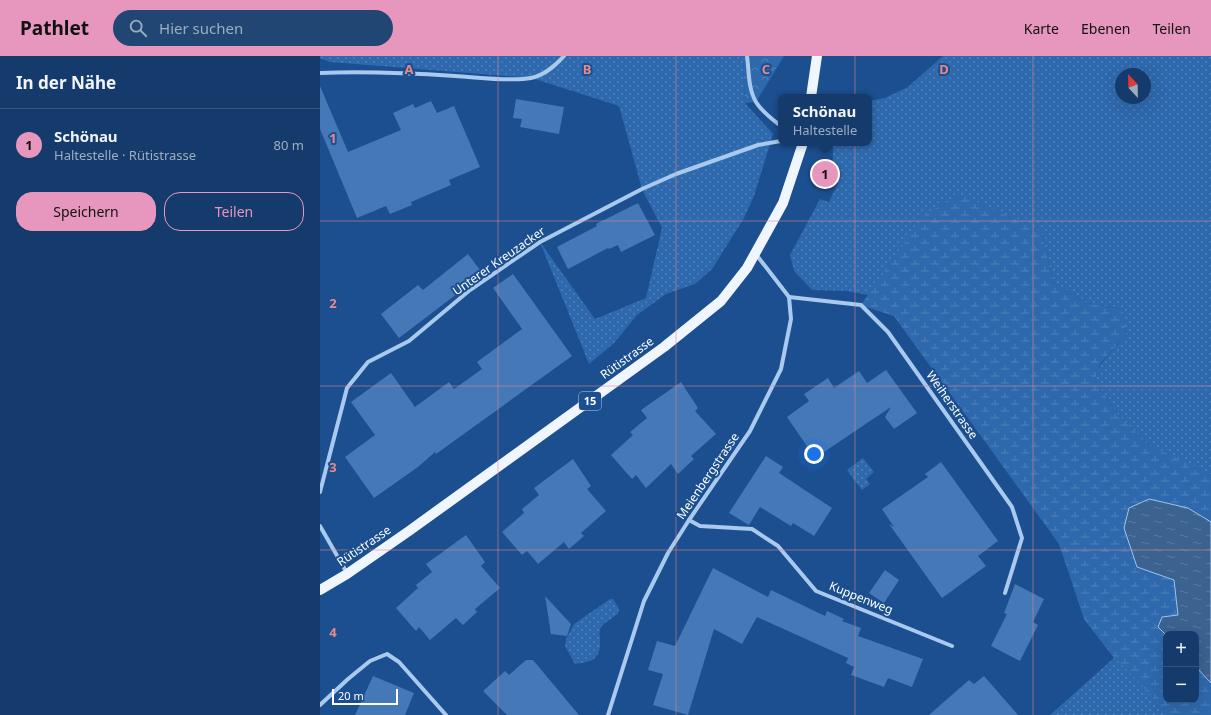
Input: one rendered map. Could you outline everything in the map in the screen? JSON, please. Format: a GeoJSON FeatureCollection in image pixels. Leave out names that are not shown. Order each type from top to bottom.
{"type":"FeatureCollection","features":[{"type":"Feature","properties":{"kind":"main road"},"geometry":{"type":"LineString","coordinates":[[811,94],[817,56]]}},
{"type":"Feature","properties":{"kind":"main road","name":"Rütistrasse"},"geometry":{"type":"LineString","coordinates":[[320,590],[347,574],[409,531],[664,347],[721,301],[747,268],[783,203],[802,146]]}},
{"type":"Feature","properties":{"kind":"street"},"geometry":{"type":"LineString","coordinates":[[320,73],[404,72],[508,79],[532,78],[547,71],[564,56]]}},
{"type":"Feature","properties":{"kind":"street"},"geometry":{"type":"LineString","coordinates":[[747,56],[752,91],[756,102],[767,115],[778,124]]}},
{"type":"Feature","properties":{"kind":"street","name":"Unterer Kreuzacker"},"geometry":{"type":"LineString","coordinates":[[320,492],[347,388],[368,362],[409,341],[470,290],[540,242],[642,189],[676,174],[758,145],[778,141]]}},
{"type":"Feature","properties":{"kind":"street"},"geometry":{"type":"LineString","coordinates":[[755,253],[789,297]]}},
{"type":"Feature","properties":{"kind":"street","name":"Meienbergstrasse"},"geometry":{"type":"LineString","coordinates":[[608,715],[644,601],[668,554],[689,520],[750,431],[781,369],[791,319],[789,297]]}},
{"type":"Feature","properties":{"kind":"street","name":"Weiherstrasse"},"geometry":{"type":"LineString","coordinates":[[789,297],[861,305],[888,332],[1012,507],[1022,538],[1005,593]]}},
{"type":"Feature","properties":{"kind":"street","name":"Kuppenweg"},"geometry":{"type":"LineString","coordinates":[[689,520],[700,526],[752,529],[778,546],[816,591],[952,646]]}},
{"type":"Feature","properties":{"kind":"street"},"geometry":{"type":"LineString","coordinates":[[320,526],[347,574]]}},
{"type":"Feature","properties":{"kind":"street"},"geometry":{"type":"LineString","coordinates":[[320,705],[370,661],[387,654],[399,662],[446,715]]}},
{"type":"Feature","properties":{"kind":"green space"},"geometry":{"type":"Polygon","coordinates":[[[320,56],[743,56],[745,103],[773,134],[754,196],[744,218],[712,269],[695,284],[666,294],[637,315],[614,343],[589,364],[540,242],[595,319],[646,298],[662,228],[642,189],[619,106],[532,78],[330,62],[320,58],[320,56]]]}},
{"type":"Feature","properties":{"kind":"green space"},"geometry":{"type":"Polygon","coordinates":[[[743,56],[784,56],[756,102],[745,103],[743,56]]]}},
{"type":"Feature","properties":{"kind":"green space"},"geometry":{"type":"Polygon","coordinates":[[[943,56],[1211,56],[1211,522],[1188,508],[1158,627],[1163,632],[1163,703],[1199,703],[1199,670],[1211,683],[1211,715],[1050,715],[1114,658],[1084,619],[1150,446],[1117,414],[1095,380],[1100,365],[1126,335],[1123,309],[1087,303],[1054,283],[1041,231],[941,381],[894,316],[861,305],[868,295],[847,291],[812,290],[794,271],[790,255],[820,199],[829,202],[838,183],[828,178],[833,158],[833,146],[872,146],[872,100],[885,98],[908,87],[943,56]]]}},
{"type":"Feature","properties":{"kind":"green space"},"geometry":{"type":"Polygon","coordinates":[[[959,194],[1041,231],[1054,283],[1087,303],[1123,309],[1126,335],[1100,364],[1095,380],[1117,414],[1150,446],[1211,474],[1211,522],[1188,508],[1137,567],[1174,580],[1178,615],[1158,627],[1163,632],[1163,703],[1199,703],[1199,670],[1211,683],[1211,715],[1170,715],[1115,658],[1084,619],[1059,544],[894,316],[861,305],[922,217],[959,194]]]}},
{"type":"Feature","properties":{"kind":"green space"},"geometry":{"type":"Polygon","coordinates":[[[863,458],[874,472],[866,479],[870,484],[862,490],[847,470],[863,458]]]}},
{"type":"Feature","properties":{"kind":"green space"},"geometry":{"type":"Polygon","coordinates":[[[610,599],[613,599],[619,612],[600,629],[600,647],[597,656],[590,661],[575,664],[565,646],[566,639],[574,624],[610,599]]]}},
{"type":"Feature","properties":{"kind":"water"},"geometry":{"type":"Polygon","coordinates":[[[1149,499],[1188,508],[1211,522],[1211,683],[1199,670],[1199,631],[1163,632],[1158,627],[1162,617],[1178,615],[1174,580],[1137,567],[1124,528],[1129,508],[1149,499]]]}},
{"type":"Feature","properties":{"kind":"building"},"geometry":{"type":"Polygon","coordinates":[[[320,86],[348,152],[401,130],[393,113],[413,104],[415,108],[431,101],[437,113],[454,106],[480,167],[449,180],[451,185],[411,202],[412,205],[390,214],[386,206],[357,218],[320,129],[320,86]]]}},
{"type":"Feature","properties":{"kind":"building"},"geometry":{"type":"Polygon","coordinates":[[[516,99],[564,107],[559,134],[520,127],[522,119],[513,118],[516,99]]]}},
{"type":"Feature","properties":{"kind":"building"},"geometry":{"type":"Polygon","coordinates":[[[638,203],[655,235],[621,252],[618,245],[609,249],[608,248],[568,269],[557,247],[597,226],[596,224],[638,203]]]}},
{"type":"Feature","properties":{"kind":"building"},"geometry":{"type":"Polygon","coordinates":[[[468,254],[483,274],[399,338],[381,314],[418,285],[423,290],[468,254]]]}},
{"type":"Feature","properties":{"kind":"building"},"geometry":{"type":"Polygon","coordinates":[[[513,274],[572,356],[436,454],[435,452],[418,467],[374,498],[345,457],[375,435],[351,402],[391,373],[415,407],[449,382],[454,389],[482,369],[477,362],[522,329],[493,288],[513,274]]]}},
{"type":"Feature","properties":{"kind":"building"},"geometry":{"type":"Polygon","coordinates":[[[886,370],[917,413],[894,429],[885,417],[891,407],[815,458],[787,417],[809,401],[804,394],[828,378],[834,388],[859,371],[867,383],[886,370]]]}},
{"type":"Feature","properties":{"kind":"building"},"geometry":{"type":"Polygon","coordinates":[[[681,382],[698,408],[695,411],[716,434],[691,456],[694,459],[678,474],[671,464],[646,488],[636,475],[632,479],[611,455],[633,435],[630,432],[647,418],[641,410],[681,382]]]}},
{"type":"Feature","properties":{"kind":"building"},"geometry":{"type":"Polygon","coordinates":[[[766,456],[783,467],[779,473],[832,508],[814,536],[793,523],[791,526],[760,507],[749,525],[729,513],[766,456]]]}},
{"type":"Feature","properties":{"kind":"building"},"geometry":{"type":"Polygon","coordinates":[[[573,459],[591,486],[587,489],[606,511],[581,533],[584,536],[569,549],[564,542],[538,564],[527,551],[522,555],[502,532],[524,513],[522,509],[539,495],[534,488],[573,459]]]}},
{"type":"Feature","properties":{"kind":"building"},"geometry":{"type":"Polygon","coordinates":[[[941,462],[998,541],[978,556],[986,566],[942,598],[889,524],[894,527],[882,509],[928,477],[925,474],[941,462]]]}},
{"type":"Feature","properties":{"kind":"building"},"geometry":{"type":"Polygon","coordinates":[[[466,535],[485,562],[481,566],[500,588],[475,609],[477,612],[463,625],[456,618],[430,640],[419,627],[416,631],[396,608],[418,588],[416,585],[432,572],[426,564],[466,535]]]}},
{"type":"Feature","properties":{"kind":"building"},"geometry":{"type":"Polygon","coordinates":[[[713,568],[768,597],[771,590],[825,616],[827,611],[844,619],[842,621],[861,628],[858,636],[923,659],[912,687],[888,678],[884,687],[851,675],[854,667],[846,663],[848,658],[757,617],[742,644],[714,629],[688,715],[653,705],[663,674],[648,670],[657,641],[675,646],[713,568]]]}},
{"type":"Feature","properties":{"kind":"building"},"geometry":{"type":"Polygon","coordinates":[[[885,570],[899,580],[884,603],[869,593],[885,570]]]}},
{"type":"Feature","properties":{"kind":"building"},"geometry":{"type":"Polygon","coordinates":[[[1015,584],[1044,599],[1033,622],[1038,625],[1020,661],[991,646],[1007,614],[1004,613],[1015,584]]]}},
{"type":"Feature","properties":{"kind":"building"},"geometry":{"type":"Polygon","coordinates":[[[545,596],[571,624],[567,636],[551,634],[545,596]]]}},
{"type":"Feature","properties":{"kind":"building"},"geometry":{"type":"Polygon","coordinates":[[[526,660],[533,660],[579,715],[507,715],[483,691],[505,671],[509,675],[526,660]]]}},
{"type":"Feature","properties":{"kind":"building"},"geometry":{"type":"Polygon","coordinates":[[[373,676],[414,693],[405,715],[355,715],[373,676]]]}},
{"type":"Feature","properties":{"kind":"building"},"geometry":{"type":"Polygon","coordinates":[[[984,676],[1018,715],[929,715],[969,680],[974,684],[984,676]]]}},
{"type":"Feature","properties":{"kind":"place","name":"Schönau"},"geometry":{"type":"Point","coordinates":[825,174]}}]}
